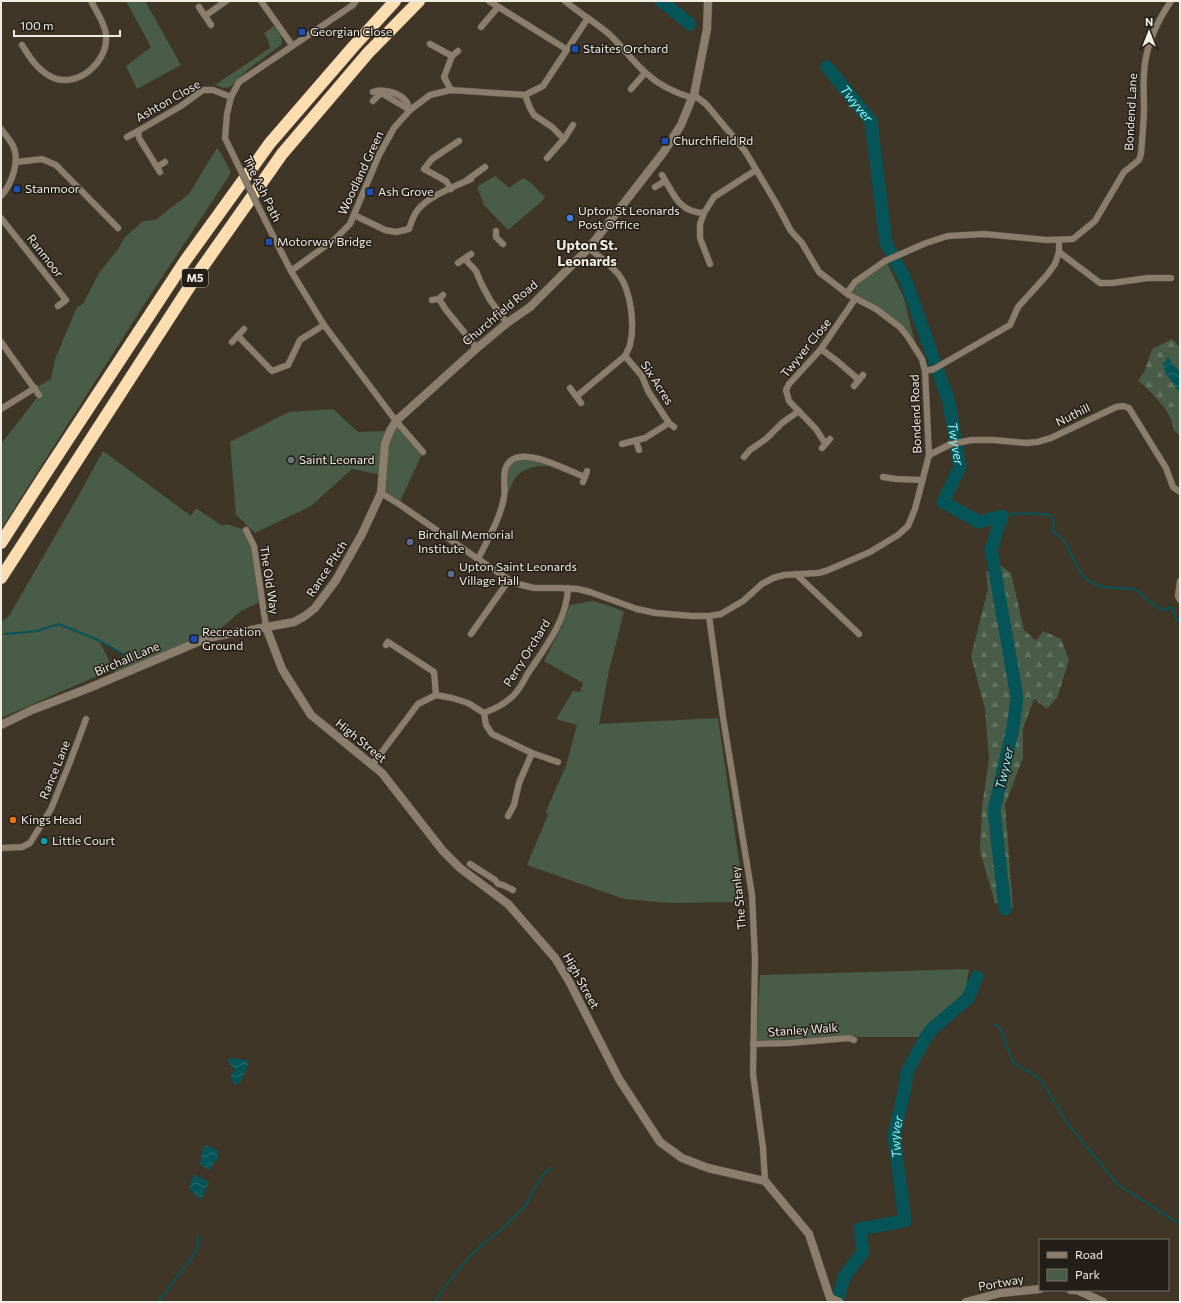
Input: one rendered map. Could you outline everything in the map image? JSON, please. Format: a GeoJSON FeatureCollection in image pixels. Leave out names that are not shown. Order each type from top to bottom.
{"type":"FeatureCollection","features":[{"type":"Feature","properties":{"kind":"highway","name":"M5"},"geometry":{"type":"LineString","coordinates":[[1,543],[180,267],[270,143],[347,53],[395,1]]}},
{"type":"Feature","properties":{"kind":"highway","name":"M5"},"geometry":{"type":"LineString","coordinates":[[1,578],[199,272],[282,154],[368,53],[419,1]]}},
{"type":"Feature","properties":{"kind":"street"},"geometry":{"type":"LineString","coordinates":[[22,45],[36,66],[49,76],[67,80],[85,74],[94,68],[101,59],[106,45],[105,29],[91,1]]}},
{"type":"Feature","properties":{"kind":"street"},"geometry":{"type":"LineString","coordinates":[[205,16],[226,1]]}},
{"type":"Feature","properties":{"kind":"street"},"geometry":{"type":"LineString","coordinates":[[261,1],[292,45]]}},
{"type":"Feature","properties":{"kind":"street","name":"The Ash Path"},"geometry":{"type":"LineString","coordinates":[[356,1],[353,5],[239,82],[230,97],[225,138],[291,271],[324,324],[396,421],[423,452]]}},
{"type":"Feature","properties":{"kind":"street"},"geometry":{"type":"LineString","coordinates":[[489,1],[566,49]]}},
{"type":"Feature","properties":{"kind":"street"},"geometry":{"type":"LineString","coordinates":[[565,1],[610,35],[653,80],[678,93],[693,97]]}},
{"type":"Feature","properties":{"kind":"street","name":"Churchfield Road"},"geometry":{"type":"LineString","coordinates":[[381,493],[385,444],[396,421],[506,323],[530,307],[589,248],[663,153],[681,125],[693,97],[707,28],[708,1]]}},
{"type":"Feature","properties":{"kind":"street","name":"Bondend Lane"},"geometry":{"type":"LineString","coordinates":[[847,293],[855,282],[885,262],[926,243],[948,236],[984,234],[1047,240],[1073,239],[1095,221],[1124,172],[1138,160],[1141,154],[1145,62],[1148,44],[1153,32],[1171,1]]}},
{"type":"Feature","properties":{"kind":"street"},"geometry":{"type":"LineString","coordinates":[[199,7],[211,25]]}},
{"type":"Feature","properties":{"kind":"street"},"geometry":{"type":"LineString","coordinates":[[481,27],[498,7]]}},
{"type":"Feature","properties":{"kind":"street"},"geometry":{"type":"LineString","coordinates":[[564,139],[552,127],[534,115],[525,95],[543,86],[566,49],[588,18]]}},
{"type":"Feature","properties":{"kind":"street"},"geometry":{"type":"LineString","coordinates":[[430,44],[452,56]]}},
{"type":"Feature","properties":{"kind":"street"},"geometry":{"type":"LineString","coordinates":[[451,90],[444,78],[452,56],[458,50]]}},
{"type":"Feature","properties":{"kind":"street"},"geometry":{"type":"LineString","coordinates":[[631,89],[645,73]]}},
{"type":"Feature","properties":{"kind":"street"},"geometry":{"type":"LineString","coordinates":[[373,92],[378,89],[396,94],[406,101],[410,110]]}},
{"type":"Feature","properties":{"kind":"street","name":"Ashton Close"},"geometry":{"type":"LineString","coordinates":[[165,162],[159,169],[139,138],[138,131],[181,106],[203,90],[213,90],[230,97]]}},
{"type":"Feature","properties":{"kind":"street","name":"Woodland Green"},"geometry":{"type":"LineString","coordinates":[[291,271],[335,239],[350,224],[379,155],[394,128],[410,110],[430,95],[451,90],[525,95]]}},
{"type":"Feature","properties":{"kind":"street"},"geometry":{"type":"LineString","coordinates":[[373,101],[381,93],[410,110]]}},
{"type":"Feature","properties":{"kind":"street","name":"Bondend Road"},"geometry":{"type":"LineString","coordinates":[[381,493],[478,560],[509,580],[524,586],[534,588],[568,588],[590,592],[637,609],[656,613],[709,616],[721,614],[733,607],[762,584],[773,578],[784,575],[818,573],[826,571],[870,552],[898,535],[911,521],[929,455],[925,370],[918,353],[908,337],[900,328],[876,308],[856,299],[819,272],[802,243],[791,231],[745,151],[706,104],[693,97]]}},
{"type":"Feature","properties":{"kind":"street"},"geometry":{"type":"LineString","coordinates":[[547,158],[564,139],[573,124]]}},
{"type":"Feature","properties":{"kind":"street"},"geometry":{"type":"LineString","coordinates":[[1,129],[13,145],[17,162],[8,189],[1,196]]}},
{"type":"Feature","properties":{"kind":"street"},"geometry":{"type":"LineString","coordinates":[[127,137],[138,131]]}},
{"type":"Feature","properties":{"kind":"street"},"geometry":{"type":"LineString","coordinates":[[451,189],[446,181],[424,169],[432,159],[459,141]]}},
{"type":"Feature","properties":{"kind":"street"},"geometry":{"type":"LineString","coordinates":[[17,162],[42,159],[56,165],[116,226],[119,218]]}},
{"type":"Feature","properties":{"kind":"street"},"geometry":{"type":"LineString","coordinates":[[464,182],[485,167]]}},
{"type":"Feature","properties":{"kind":"street"},"geometry":{"type":"LineString","coordinates":[[702,264],[709,262],[700,238],[700,224],[704,213],[714,197],[756,170]]}},
{"type":"Feature","properties":{"kind":"street"},"geometry":{"type":"LineString","coordinates":[[655,187],[663,178],[682,206],[689,211],[704,213]]}},
{"type":"Feature","properties":{"kind":"street"},"geometry":{"type":"LineString","coordinates":[[354,216],[384,230],[396,232],[409,229],[416,212],[423,204],[471,179]]}},
{"type":"Feature","properties":{"kind":"street","name":"Ranmoor"},"geometry":{"type":"LineString","coordinates":[[1,218],[66,300],[58,306]]}},
{"type":"Feature","properties":{"kind":"street"},"geometry":{"type":"LineString","coordinates":[[496,231],[496,237],[503,244]]}},
{"type":"Feature","properties":{"kind":"street"},"geometry":{"type":"LineString","coordinates":[[925,370],[934,369],[1010,326],[1018,307],[1055,264],[1059,252],[1059,240]]}},
{"type":"Feature","properties":{"kind":"street","name":"Six Acres"},"geometry":{"type":"LineString","coordinates":[[576,396],[625,356],[630,345],[633,327],[631,310],[625,287],[620,276],[589,248]]}},
{"type":"Feature","properties":{"kind":"street"},"geometry":{"type":"LineString","coordinates":[[1059,252],[1100,282],[1112,284],[1148,278],[1171,278]]}},
{"type":"Feature","properties":{"kind":"street"},"geometry":{"type":"LineString","coordinates":[[458,262],[471,254]]}},
{"type":"Feature","properties":{"kind":"street"},"geometry":{"type":"LineString","coordinates":[[465,259],[476,271],[490,300],[506,323]]}},
{"type":"Feature","properties":{"kind":"street"},"geometry":{"type":"LineString","coordinates":[[432,300],[441,297],[446,310],[477,348]]}},
{"type":"Feature","properties":{"kind":"street","name":"Twyver Close"},"geometry":{"type":"LineString","coordinates":[[826,443],[816,429],[790,400],[786,390],[789,384],[821,349],[856,299]]}},
{"type":"Feature","properties":{"kind":"street"},"geometry":{"type":"LineString","coordinates":[[238,336],[272,371],[288,365],[300,340],[324,324]]}},
{"type":"Feature","properties":{"kind":"street"},"geometry":{"type":"LineString","coordinates":[[232,342],[244,329]]}},
{"type":"Feature","properties":{"kind":"street"},"geometry":{"type":"LineString","coordinates":[[1,342],[39,395]]}},
{"type":"Feature","properties":{"kind":"street"},"geometry":{"type":"LineString","coordinates":[[821,349],[861,377],[854,386]]}},
{"type":"Feature","properties":{"kind":"street","name":"Six Acres"},"geometry":{"type":"LineString","coordinates":[[622,444],[645,438],[672,425],[648,391],[642,376],[625,356]]}},
{"type":"Feature","properties":{"kind":"street"},"geometry":{"type":"LineString","coordinates":[[1,409],[34,388]]}},
{"type":"Feature","properties":{"kind":"street"},"geometry":{"type":"LineString","coordinates":[[570,388],[581,403]]}},
{"type":"Feature","properties":{"kind":"street","name":"Nuthill"},"geometry":{"type":"LineString","coordinates":[[929,455],[952,444],[972,440],[1026,443],[1036,442],[1051,438],[1116,407],[1123,406],[1129,408],[1166,468],[1173,487],[1180,492]]}},
{"type":"Feature","properties":{"kind":"street"},"geometry":{"type":"LineString","coordinates":[[744,457],[748,448],[766,439],[782,423],[799,411]]}},
{"type":"Feature","properties":{"kind":"street"},"geometry":{"type":"LineString","coordinates":[[636,441],[639,450]]}},
{"type":"Feature","properties":{"kind":"street"},"geometry":{"type":"LineString","coordinates":[[478,560],[501,509],[504,496],[504,475],[507,465],[516,457],[527,457],[542,460],[585,477]]}},
{"type":"Feature","properties":{"kind":"street"},"geometry":{"type":"LineString","coordinates":[[883,477],[922,480]]}},
{"type":"Feature","properties":{"kind":"street","name":"Rance Pitch"},"geometry":{"type":"LineString","coordinates":[[266,627],[294,622],[315,608],[336,580],[353,550],[381,493]]}},
{"type":"Feature","properties":{"kind":"street","name":"The Old Way"},"geometry":{"type":"LineString","coordinates":[[248,533],[254,546],[266,627]]}},
{"type":"Feature","properties":{"kind":"street"},"geometry":{"type":"LineString","coordinates":[[796,574],[859,634]]}},
{"type":"Feature","properties":{"kind":"street"},"geometry":{"type":"LineString","coordinates":[[471,634],[509,580]]}},
{"type":"Feature","properties":{"kind":"street"},"geometry":{"type":"LineString","coordinates":[[1180,580],[1178,596],[1180,600]]}},
{"type":"Feature","properties":{"kind":"street","name":"Perry Orchard"},"geometry":{"type":"LineString","coordinates":[[484,713],[502,706],[514,695],[548,645],[561,618],[567,599],[568,588]]}},
{"type":"Feature","properties":{"kind":"street","name":"The Stanley"},"geometry":{"type":"LineString","coordinates":[[709,616],[723,717],[752,895],[755,958],[753,1074],[763,1148],[765,1181]]}},
{"type":"Feature","properties":{"kind":"street","name":"Birchall Lane"},"geometry":{"type":"LineString","coordinates":[[1,725],[32,710],[89,688],[207,638],[266,627]]}},
{"type":"Feature","properties":{"kind":"street","name":"High Street"},"geometry":{"type":"LineString","coordinates":[[266,627],[282,669],[311,715],[382,773],[443,851],[460,868],[508,904],[555,958],[570,983],[619,1079],[660,1142],[682,1158],[708,1168],[765,1181]]}},
{"type":"Feature","properties":{"kind":"street"},"geometry":{"type":"LineString","coordinates":[[386,645],[388,642],[434,672],[436,696]]}},
{"type":"Feature","properties":{"kind":"street"},"geometry":{"type":"LineString","coordinates":[[372,765],[418,704],[436,696],[452,698],[468,703],[484,713],[486,725],[492,734],[532,753],[558,762]]}},
{"type":"Feature","properties":{"kind":"street","name":"Rance Lane"},"geometry":{"type":"LineString","coordinates":[[1,848],[22,847],[30,843],[51,810],[86,719]]}},
{"type":"Feature","properties":{"kind":"street"},"geometry":{"type":"LineString","coordinates":[[508,816],[514,804],[518,783],[532,753]]}},
{"type":"Feature","properties":{"kind":"street"},"geometry":{"type":"LineString","coordinates":[[470,864],[495,880],[498,884],[513,890]]}},
{"type":"Feature","properties":{"kind":"street"},"geometry":{"type":"LineString","coordinates":[[492,893],[498,884]]}},
{"type":"Feature","properties":{"kind":"street","name":"Stanley Walk"},"geometry":{"type":"LineString","coordinates":[[753,1044],[789,1044],[849,1038],[854,1040]]}},
{"type":"Feature","properties":{"kind":"street"},"geometry":{"type":"LineString","coordinates":[[765,1181],[809,1234],[833,1301]]}},
{"type":"Feature","properties":{"kind":"street","name":"Portway"},"geometry":{"type":"LineString","coordinates":[[966,1302],[1000,1293],[1039,1289]]}},
{"type":"Feature","properties":{"kind":"street"},"geometry":{"type":"LineString","coordinates":[[1079,1291],[1103,1302]]}},
{"type":"Feature","properties":{"kind":"green space"},"geometry":{"type":"Polygon","coordinates":[[[126,1],[145,1],[181,65],[137,89],[126,66],[151,47],[126,1]]]}},
{"type":"Feature","properties":{"kind":"green space"},"geometry":{"type":"Polygon","coordinates":[[[274,26],[281,37],[281,45],[246,71],[230,87],[223,88],[215,85],[270,48],[264,33],[274,26]]]}},
{"type":"Feature","properties":{"kind":"green space"},"geometry":{"type":"Polygon","coordinates":[[[217,148],[231,173],[149,297],[1,529],[1,444],[39,395],[35,388],[51,379],[55,359],[77,307],[83,304],[99,273],[118,249],[125,237],[143,221],[155,220],[189,194],[217,148]]]}},
{"type":"Feature","properties":{"kind":"green space"},"geometry":{"type":"Polygon","coordinates":[[[495,176],[509,188],[523,178],[531,183],[545,197],[508,230],[484,205],[477,187],[495,176]]]}},
{"type":"Feature","properties":{"kind":"green space"},"geometry":{"type":"Polygon","coordinates":[[[887,263],[904,298],[915,343],[900,327],[849,295],[855,282],[887,263]]]}},
{"type":"Feature","properties":{"kind":"green space"},"geometry":{"type":"Polygon","coordinates":[[[1172,339],[1180,347],[1180,372],[1168,357],[1166,374],[1180,393],[1180,437],[1173,429],[1170,417],[1160,402],[1138,381],[1145,370],[1152,349],[1172,339]]]}},
{"type":"Feature","properties":{"kind":"green space"},"geometry":{"type":"Polygon","coordinates":[[[333,409],[358,432],[390,431],[396,421],[423,452],[399,504],[385,495],[382,475],[352,469],[311,506],[255,533],[236,515],[230,442],[289,412],[333,409]]]}},
{"type":"Feature","properties":{"kind":"green space"},"geometry":{"type":"Polygon","coordinates":[[[103,451],[191,516],[196,508],[222,526],[226,524],[246,530],[254,546],[262,601],[241,611],[211,637],[118,675],[113,669],[1,718],[1,622],[9,616],[103,451]],[[99,640],[113,669],[124,655],[99,640]]]}},
{"type":"Feature","properties":{"kind":"green space"},"geometry":{"type":"Polygon","coordinates":[[[527,457],[552,466],[537,466],[523,471],[516,477],[509,491],[504,496],[507,465],[527,457]]]}},
{"type":"Feature","properties":{"kind":"green space"},"geometry":{"type":"Polygon","coordinates":[[[997,563],[1011,573],[1024,630],[1036,641],[1043,631],[1061,639],[1069,660],[1057,698],[1047,709],[1034,699],[1023,728],[1023,758],[1005,805],[1013,908],[995,903],[980,851],[982,807],[989,759],[985,709],[971,656],[988,589],[986,572],[997,563]]]}},
{"type":"Feature","properties":{"kind":"green space"},"geometry":{"type":"Polygon","coordinates":[[[593,601],[624,612],[609,670],[599,724],[718,718],[745,902],[669,903],[624,899],[527,865],[548,815],[546,811],[566,766],[577,725],[556,719],[573,691],[580,692],[583,683],[544,661],[561,628],[570,605],[593,601]]]}},
{"type":"Feature","properties":{"kind":"green space"},"geometry":{"type":"Polygon","coordinates":[[[969,969],[965,996],[930,1027],[922,1037],[859,1037],[846,1035],[811,1039],[756,1041],[760,975],[969,969]]]}},
{"type":"Feature","properties":{"kind":"water"},"geometry":{"type":"Polygon","coordinates":[[[1168,357],[1180,372],[1180,393],[1166,374],[1163,364],[1168,357]]]}},
{"type":"Feature","properties":{"kind":"water"},"geometry":{"type":"Polygon","coordinates":[[[230,1058],[248,1060],[248,1065],[240,1083],[234,1085],[231,1076],[235,1070],[227,1060],[230,1058]]]}},
{"type":"Feature","properties":{"kind":"water"},"geometry":{"type":"Polygon","coordinates":[[[207,1145],[218,1151],[218,1158],[209,1170],[200,1164],[203,1149],[207,1145]]]}},
{"type":"Feature","properties":{"kind":"water"},"geometry":{"type":"Polygon","coordinates":[[[194,1174],[209,1182],[201,1200],[189,1188],[194,1174]]]}},
{"type":"Feature","properties":{"kind":"waterway","name":"Twyver"},"geometry":{"type":"LineString","coordinates":[[661,1],[690,24]]}},
{"type":"Feature","properties":{"kind":"waterway","name":"Twyver"},"geometry":{"type":"LineString","coordinates":[[827,67],[871,121],[886,243],[906,281],[949,402],[960,467],[943,502],[979,522],[1002,516],[991,549],[1017,697],[1013,728],[994,810],[1005,909]]}},
{"type":"Feature","properties":{"kind":"waterway"},"geometry":{"type":"LineString","coordinates":[[1002,516],[1019,514],[1051,515],[1054,522],[1053,531],[1064,540],[1080,572],[1087,580],[1101,587],[1135,589],[1154,605],[1163,610],[1171,607],[1176,618],[1180,622]]}},
{"type":"Feature","properties":{"kind":"waterway"},"geometry":{"type":"LineString","coordinates":[[5,634],[37,631],[59,624],[98,640],[125,655]]}},
{"type":"Feature","properties":{"kind":"waterway","name":"Twyver"},"geometry":{"type":"LineString","coordinates":[[837,1302],[844,1277],[863,1252],[860,1229],[905,1221],[894,1136],[906,1083],[907,1072],[926,1037],[932,1029],[968,998],[977,977]]}},
{"type":"Feature","properties":{"kind":"waterway"},"geometry":{"type":"LineString","coordinates":[[994,1024],[1000,1028],[1013,1062],[1041,1080],[1068,1124],[1117,1184],[1180,1224]]}},
{"type":"Feature","properties":{"kind":"waterway"},"geometry":{"type":"LineString","coordinates":[[434,1302],[454,1275],[474,1252],[504,1227],[526,1205],[541,1177],[551,1167]]}},
{"type":"Feature","properties":{"kind":"waterway"},"geometry":{"type":"LineString","coordinates":[[158,1302],[196,1252],[198,1237]]}},
{"type":"Feature","properties":{"kind":"place","name":"Georgian Close"},"geometry":{"type":"Point","coordinates":[302,32]}},
{"type":"Feature","properties":{"kind":"place","name":"Staites Orchard"},"geometry":{"type":"Point","coordinates":[575,49]}},
{"type":"Feature","properties":{"kind":"place","name":"Churchfield Rd"},"geometry":{"type":"Point","coordinates":[665,141]}},
{"type":"Feature","properties":{"kind":"place","name":"Stanmoor"},"geometry":{"type":"Point","coordinates":[17,189]}},
{"type":"Feature","properties":{"kind":"place","name":"Ash Grove"},"geometry":{"type":"Point","coordinates":[370,192]}},
{"type":"Feature","properties":{"kind":"place","name":"Upton St Leonards Post Office"},"geometry":{"type":"Point","coordinates":[570,218]}},
{"type":"Feature","properties":{"kind":"place","name":"Motorway Bridge"},"geometry":{"type":"Point","coordinates":[269,242]}},
{"type":"Feature","properties":{"kind":"place","name":"Saint Leonard"},"geometry":{"type":"Point","coordinates":[291,460]}},
{"type":"Feature","properties":{"kind":"place","name":"Birchall Memorial Institute"},"geometry":{"type":"Point","coordinates":[410,542]}},
{"type":"Feature","properties":{"kind":"place","name":"Upton Saint Leonards Village Hall"},"geometry":{"type":"Point","coordinates":[451,574]}},
{"type":"Feature","properties":{"kind":"place","name":"Recreation Ground"},"geometry":{"type":"Point","coordinates":[194,639]}},
{"type":"Feature","properties":{"kind":"place","name":"Kings Head"},"geometry":{"type":"Point","coordinates":[13,820]}},
{"type":"Feature","properties":{"kind":"place","name":"Little Court"},"geometry":{"type":"Point","coordinates":[44,841]}},
{"type":"Feature","properties":{"kind":"district","name":"Upton St. Leonards"},"geometry":{"type":"Point","coordinates":[587,254]}}]}
